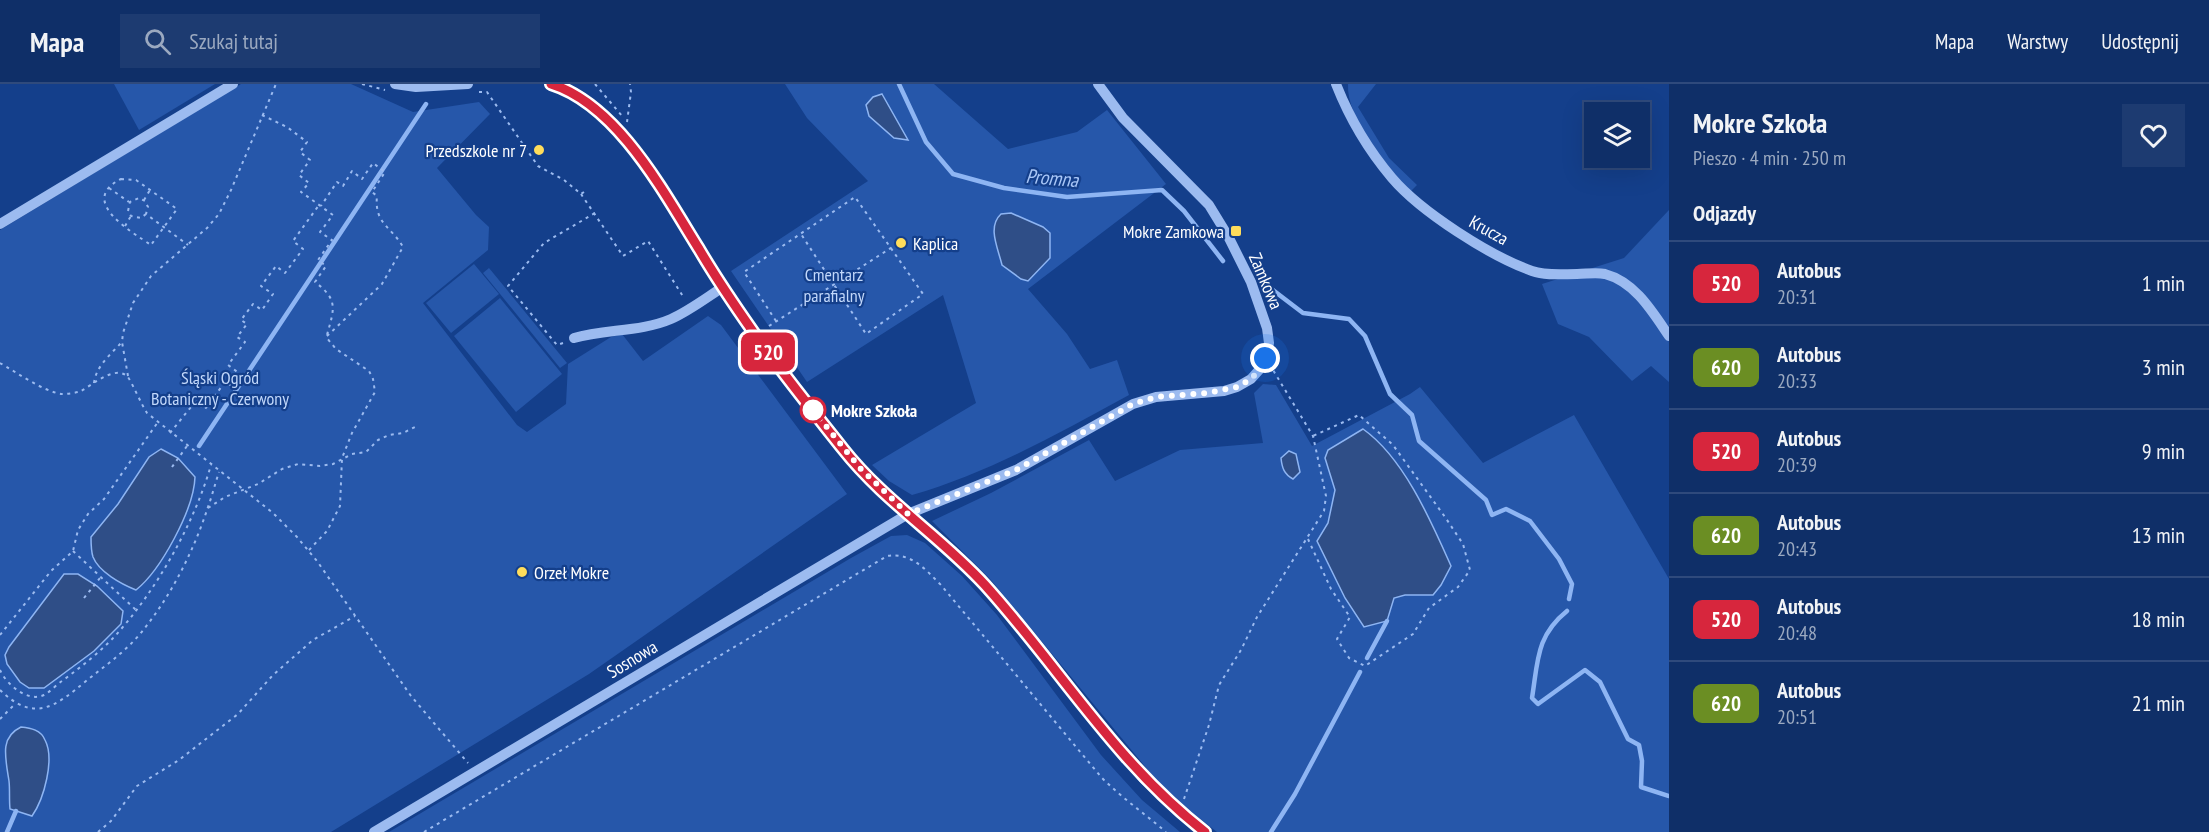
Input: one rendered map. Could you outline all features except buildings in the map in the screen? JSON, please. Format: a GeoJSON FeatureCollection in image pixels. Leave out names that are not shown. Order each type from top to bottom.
{"type":"FeatureCollection","features":[{"type":"Feature","properties":{"kind":"street"},"geometry":{"type":"LineString","coordinates":[[0,224],[233,84]]}},
{"type":"Feature","properties":{"kind":"street"},"geometry":{"type":"LineString","coordinates":[[395,84],[416,87],[461,84]]}},
{"type":"Feature","properties":{"kind":"street"},"geometry":{"type":"LineString","coordinates":[[551,84],[585,101],[645,163],[755,335],[845,452],[875,484],[968,566],[1018,621],[1110,740],[1143,778],[1179,812],[1205,832]]}},
{"type":"Feature","properties":{"kind":"street","name":"Zamkowa"},"geometry":{"type":"LineString","coordinates":[[1098,84],[1123,118],[1209,205],[1219,220],[1259,303],[1268,328],[1269,344],[1265,358]]}},
{"type":"Feature","properties":{"kind":"street","name":"Krucza"},"geometry":{"type":"LineString","coordinates":[[1336,84],[1354,122],[1392,178],[1453,229],[1494,253],[1533,271],[1552,274],[1603,274],[1622,280],[1651,309],[1669,336]]}},
{"type":"Feature","properties":{"kind":"street"},"geometry":{"type":"LineString","coordinates":[[574,338],[593,332],[650,326],[671,319],[723,287]]}},
{"type":"Feature","properties":{"kind":"street"},"geometry":{"type":"LineString","coordinates":[[908,514],[1016,470],[1133,404],[1156,397],[1207,393],[1237,387],[1251,379],[1260,369],[1265,358]]}},
{"type":"Feature","properties":{"kind":"street","name":"Sosnowa"},"geometry":{"type":"LineString","coordinates":[[374,832],[908,514]]}},
{"type":"Feature","properties":{"kind":"path"},"geometry":{"type":"LineString","coordinates":[[276,84],[219,214],[207,228],[151,276],[133,303],[126,319],[122,342],[128,377],[147,413],[273,513],[308,551],[411,696],[475,772]]}},
{"type":"Feature","properties":{"kind":"path"},"geometry":{"type":"LineString","coordinates":[[627,122],[630,84]]}},
{"type":"Feature","properties":{"kind":"path"},"geometry":{"type":"LineString","coordinates":[[476,92],[487,92],[538,166],[564,180],[581,194],[622,256],[648,241],[691,308]]}},
{"type":"Feature","properties":{"kind":"path"},"geometry":{"type":"LineString","coordinates":[[262,115],[287,127],[307,142],[300,152],[310,160],[299,176],[309,183],[301,192],[333,215],[320,232],[332,240],[318,260],[326,266],[315,282],[327,291],[333,300],[333,313],[326,337]]}},
{"type":"Feature","properties":{"kind":"path"},"geometry":{"type":"LineString","coordinates":[[170,433],[195,402],[205,409],[225,382],[231,386],[240,374],[228,365],[245,342],[237,337],[247,324],[241,320],[253,304],[262,310],[273,294],[261,286],[276,266],[285,273],[303,249],[293,241],[337,182],[343,186],[352,171],[362,179],[373,163],[386,172],[372,192],[377,196],[376,206],[387,229],[399,240],[402,247],[382,284],[326,337]]}},
{"type":"Feature","properties":{"kind":"path"},"geometry":{"type":"LineString","coordinates":[[129,179],[136,180],[150,190],[177,209],[151,245],[113,218],[106,207],[106,194],[114,183],[129,179]]}},
{"type":"Feature","properties":{"kind":"path"},"geometry":{"type":"LineString","coordinates":[[110,188],[130,202]]}},
{"type":"Feature","properties":{"kind":"path"},"geometry":{"type":"LineString","coordinates":[[144,200],[150,190]]}},
{"type":"Feature","properties":{"kind":"path"},"geometry":{"type":"LineString","coordinates":[[581,194],[587,190]]}},
{"type":"Feature","properties":{"kind":"path"},"geometry":{"type":"LineString","coordinates":[[776,321],[744,272],[855,197],[923,294],[866,334],[801,234]]}},
{"type":"Feature","properties":{"kind":"path"},"geometry":{"type":"LineString","coordinates":[[135,198],[144,200],[148,207],[146,214],[141,218],[131,216],[128,211],[130,202],[135,198]]}},
{"type":"Feature","properties":{"kind":"path"},"geometry":{"type":"LineString","coordinates":[[574,338],[557,345],[508,286],[544,243],[595,213]]}},
{"type":"Feature","properties":{"kind":"path"},"geometry":{"type":"LineString","coordinates":[[146,214],[188,245]]}},
{"type":"Feature","properties":{"kind":"path"},"geometry":{"type":"LineString","coordinates":[[125,226],[131,216]]}},
{"type":"Feature","properties":{"kind":"path"},"geometry":{"type":"LineString","coordinates":[[769,326],[892,247]]}},
{"type":"Feature","properties":{"kind":"path"},"geometry":{"type":"LineString","coordinates":[[308,551],[327,531],[340,506],[342,458],[352,433],[375,392],[374,379],[369,371],[336,349],[326,337]]}},
{"type":"Feature","properties":{"kind":"path"},"geometry":{"type":"LineString","coordinates":[[94,383],[95,375],[101,365],[122,342]]}},
{"type":"Feature","properties":{"kind":"path"},"geometry":{"type":"LineString","coordinates":[[1179,812],[1193,775],[1219,685],[1241,650],[1257,617],[1324,511],[1326,496],[1313,436],[1265,358]]}},
{"type":"Feature","properties":{"kind":"path"},"geometry":{"type":"LineString","coordinates":[[0,363],[62,394],[79,392],[109,375],[123,374],[128,377]]}},
{"type":"Feature","properties":{"kind":"path"},"geometry":{"type":"LineString","coordinates":[[1308,539],[1331,589],[1350,617],[1337,639],[1348,658],[1365,666],[1413,634],[1429,608],[1458,587],[1470,570],[1463,544],[1445,517],[1393,446],[1359,415],[1313,436]]}},
{"type":"Feature","properties":{"kind":"path"},"geometry":{"type":"LineString","coordinates":[[0,635],[51,571],[72,551],[78,530],[88,514],[104,499],[158,422]]}},
{"type":"Feature","properties":{"kind":"path"},"geometry":{"type":"LineString","coordinates":[[208,507],[282,470],[298,464],[320,466],[333,464],[352,454],[366,452],[378,440],[415,427]]}},
{"type":"Feature","properties":{"kind":"path"},"geometry":{"type":"LineString","coordinates":[[172,467],[187,446]]}},
{"type":"Feature","properties":{"kind":"path"},"geometry":{"type":"LineString","coordinates":[[0,670],[3,678],[18,691],[28,696],[43,696],[114,637],[136,610],[188,524],[205,488],[211,465]]}},
{"type":"Feature","properties":{"kind":"path"},"geometry":{"type":"LineString","coordinates":[[0,690],[16,703],[34,710],[48,707],[63,700],[126,649],[144,630],[176,579],[208,507],[220,472]]}},
{"type":"Feature","properties":{"kind":"path"},"geometry":{"type":"LineString","coordinates":[[72,551],[136,610]]}},
{"type":"Feature","properties":{"kind":"path"},"geometry":{"type":"LineString","coordinates":[[424,832],[887,556],[898,554],[923,567],[941,585],[1101,778],[1121,797],[1132,803],[1167,832]]}},
{"type":"Feature","properties":{"kind":"path"},"geometry":{"type":"LineString","coordinates":[[84,598],[100,578]]}},
{"type":"Feature","properties":{"kind":"path"},"geometry":{"type":"LineString","coordinates":[[98,832],[111,821],[137,786],[180,760],[238,714],[273,675],[313,640],[355,616]]}},
{"type":"Feature","properties":{"kind":"path"},"geometry":{"type":"LineString","coordinates":[[0,719],[16,703]]}},
{"type":"Feature","properties":{"kind":"green space"},"geometry":{"type":"Polygon","coordinates":[[[114,84],[215,84],[139,130],[114,84]]]}},
{"type":"Feature","properties":{"kind":"green space","name":"Śląski Ogród Botaniczny - Czerwony"},"geometry":{"type":"Polygon","coordinates":[[[241,84],[351,84],[413,112],[479,102],[490,114],[437,168],[476,215],[489,227],[488,250],[423,303],[517,425],[527,432],[566,404],[568,364],[611,337],[622,334],[643,361],[708,316],[721,325],[847,494],[589,674],[331,832],[0,832],[0,230],[241,84]]]}},
{"type":"Feature","properties":{"kind":"green space","name":"Cmentarz parafialny"},"geometry":{"type":"Polygon","coordinates":[[[785,84],[934,84],[1008,149],[1077,132],[1107,110],[1166,184],[1028,289],[1067,334],[1090,369],[1117,360],[1129,395],[1023,451],[941,486],[912,495],[889,481],[872,465],[976,403],[943,295],[807,382],[731,271],[868,181],[807,118],[785,84]]]}},
{"type":"Feature","properties":{"kind":"green space"},"geometry":{"type":"Polygon","coordinates":[[[1348,84],[1376,84],[1358,107],[1389,158],[1417,185],[1411,191],[1380,156],[1361,127],[1349,97],[1348,84]]]}},
{"type":"Feature","properties":{"kind":"green space"},"geometry":{"type":"Polygon","coordinates":[[[1669,210],[1669,382],[1651,366],[1632,381],[1589,337],[1558,324],[1542,284],[1624,258],[1669,210]]]}},
{"type":"Feature","properties":{"kind":"green space"},"geometry":{"type":"Polygon","coordinates":[[[474,264],[499,294],[451,333],[426,303],[474,264]]]}},
{"type":"Feature","properties":{"kind":"green space"},"geometry":{"type":"Polygon","coordinates":[[[489,268],[567,363],[560,368],[483,273],[489,268]]]}},
{"type":"Feature","properties":{"kind":"green space"},"geometry":{"type":"Polygon","coordinates":[[[500,298],[562,374],[516,412],[454,336],[500,298]]]}},
{"type":"Feature","properties":{"kind":"green space"},"geometry":{"type":"Polygon","coordinates":[[[1263,384],[1276,385],[1312,446],[1420,387],[1483,463],[1574,415],[1669,579],[1669,832],[1217,832],[1167,793],[991,580],[932,521],[991,493],[1089,440],[1115,481],[1180,450],[1263,443],[1254,393],[1263,384]]]}},
{"type":"Feature","properties":{"kind":"green space"},"geometry":{"type":"Polygon","coordinates":[[[907,535],[925,543],[962,576],[997,615],[1101,755],[1142,800],[1180,832],[389,832],[851,558],[891,536],[907,535]]]}},
{"type":"Feature","properties":{"kind":"shaded area"},"geometry":{"type":"Polygon","coordinates":[[[882,94],[908,140],[894,138],[869,116],[866,105],[873,97],[882,94]]]}},
{"type":"Feature","properties":{"kind":"shaded area"},"geometry":{"type":"Polygon","coordinates":[[[1011,213],[1043,227],[1050,233],[1050,258],[1028,281],[1021,279],[1002,265],[996,245],[994,231],[997,219],[1001,214],[1011,213]]]}},
{"type":"Feature","properties":{"kind":"shaded area"},"geometry":{"type":"Polygon","coordinates":[[[1363,429],[1378,441],[1404,473],[1451,566],[1433,595],[1405,595],[1394,598],[1387,621],[1364,627],[1345,598],[1317,541],[1328,523],[1335,490],[1325,458],[1328,450],[1363,429]]]}},
{"type":"Feature","properties":{"kind":"shaded area"},"geometry":{"type":"Polygon","coordinates":[[[161,449],[178,458],[195,477],[193,490],[182,522],[165,554],[146,581],[136,590],[117,581],[100,568],[93,557],[91,537],[118,504],[149,457],[161,449]]]}},
{"type":"Feature","properties":{"kind":"shaded area"},"geometry":{"type":"Polygon","coordinates":[[[1289,451],[1296,454],[1300,472],[1293,479],[1286,473],[1281,462],[1281,458],[1289,451]]]}},
{"type":"Feature","properties":{"kind":"shaded area"},"geometry":{"type":"Polygon","coordinates":[[[64,574],[78,574],[97,586],[123,611],[121,624],[94,651],[44,688],[29,688],[20,682],[7,664],[5,655],[64,574]]]}},
{"type":"Feature","properties":{"kind":"shaded area"},"geometry":{"type":"Polygon","coordinates":[[[21,727],[38,732],[48,748],[47,779],[32,816],[10,809],[6,748],[10,736],[21,727]]]}},
{"type":"Feature","properties":{"kind":"waterway","name":"Promna"},"geometry":{"type":"LineString","coordinates":[[899,84],[926,142],[953,174],[1004,188],[1067,197],[1162,190],[1184,211],[1223,261]]}},
{"type":"Feature","properties":{"kind":"waterway"},"geometry":{"type":"LineString","coordinates":[[199,446],[426,104]]}},
{"type":"Feature","properties":{"kind":"waterway"},"geometry":{"type":"LineString","coordinates":[[1265,284],[1303,313],[1349,319],[1365,336],[1390,394],[1412,415],[1419,441],[1486,500],[1492,515],[1506,509],[1530,521],[1559,559],[1572,584],[1569,599]]}},
{"type":"Feature","properties":{"kind":"waterway"},"geometry":{"type":"LineString","coordinates":[[1567,611],[1549,630],[1544,640],[1540,650],[1532,698],[1538,704],[1585,670],[1600,682],[1628,739],[1639,745],[1642,761],[1641,787],[1669,796]]}},
{"type":"Feature","properties":{"kind":"waterway"},"geometry":{"type":"LineString","coordinates":[[1367,658],[1387,621]]}},
{"type":"Feature","properties":{"kind":"waterway"},"geometry":{"type":"LineString","coordinates":[[1271,832],[1295,794],[1360,672]]}},
{"type":"Feature","properties":{"kind":"waterway"},"geometry":{"type":"LineString","coordinates":[[7,832],[16,811]]}},
{"type":"Feature","properties":{"kind":"bus line","name":"520"},"geometry":{"type":"LineString","coordinates":[[551,84],[585,101],[610,124],[645,163],[712,272],[755,335],[845,452],[892,501],[968,566],[1018,621],[1100,727],[1143,778],[1179,812],[1205,832]]}},
{"type":"Feature","properties":{"kind":"place","name":"Przedszkole nr 7"},"geometry":{"type":"Point","coordinates":[539,150]}},
{"type":"Feature","properties":{"kind":"place","name":"Mokre Zamkowa"},"geometry":{"type":"Point","coordinates":[1236,231]}},
{"type":"Feature","properties":{"kind":"place","name":"Kaplica"},"geometry":{"type":"Point","coordinates":[901,243]}},
{"type":"Feature","properties":{"kind":"place","name":"Mokre Szkoła"},"geometry":{"type":"Point","coordinates":[813,410]}},
{"type":"Feature","properties":{"kind":"place","name":"Orzeł Mokre"},"geometry":{"type":"Point","coordinates":[522,572]}},
{"type":"Feature","properties":{"kind":"route"},"geometry":{"type":"LineString","coordinates":[[813,410],[845,452],[892,501],[908,514],[1016,470],[1133,404],[1156,397],[1224,391],[1237,387],[1251,379],[1260,369],[1265,358]]}}]}
